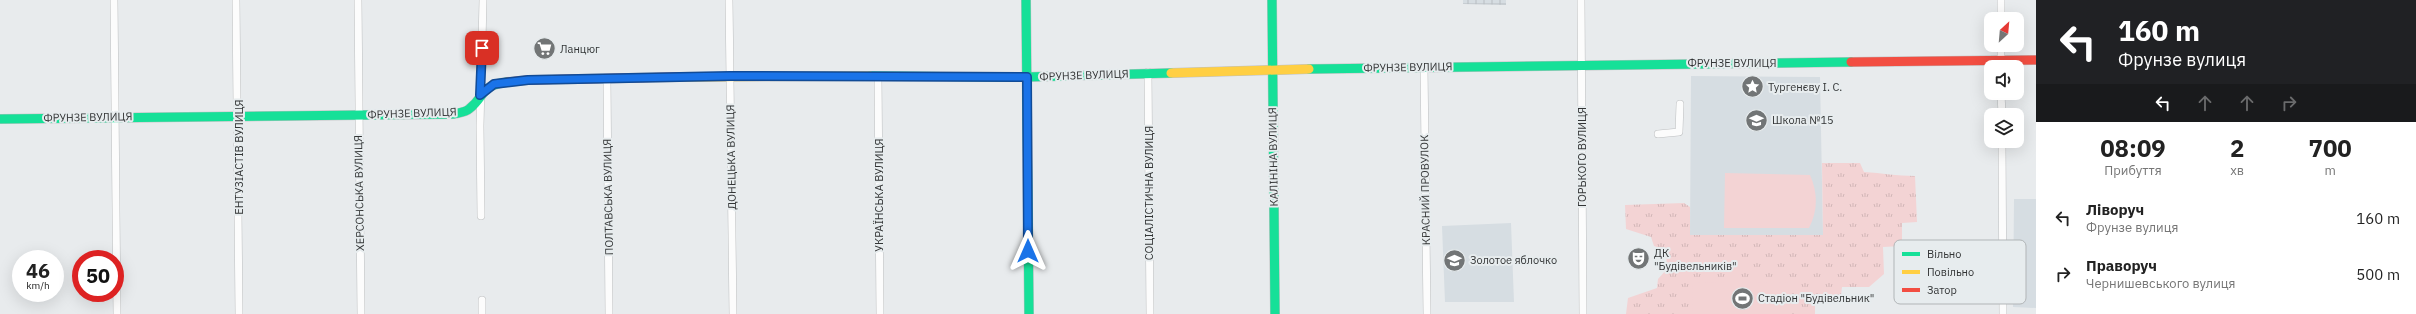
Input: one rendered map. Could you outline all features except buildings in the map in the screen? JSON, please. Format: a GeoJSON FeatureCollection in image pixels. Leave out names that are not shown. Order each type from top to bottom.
{"type":"FeatureCollection","features":[{"type":"Feature","properties":{"kind":"street"},"geometry":{"type":"LineString","coordinates":[[114,0],[117,314]]}},
{"type":"Feature","properties":{"kind":"street","name":"ЕНТУЗІАСТІВ ВУЛИЦЯ"},"geometry":{"type":"LineString","coordinates":[[236,0],[240,314]]}},
{"type":"Feature","properties":{"kind":"street","name":"ХЕРСОНСЬКА ВУЛИЦЯ"},"geometry":{"type":"LineString","coordinates":[[358,0],[361,314]]}},
{"type":"Feature","properties":{"kind":"street"},"geometry":{"type":"LineString","coordinates":[[481,216],[480,95],[483,0]]}},
{"type":"Feature","properties":{"kind":"street","name":"ДОНЕЦЬКА ВУЛИЦЯ"},"geometry":{"type":"LineString","coordinates":[[729,0],[733,314]]}},
{"type":"Feature","properties":{"kind":"street"},"geometry":{"type":"LineString","coordinates":[[1026,0],[1029,314]]}},
{"type":"Feature","properties":{"kind":"street","name":"КАЛІНІНА ВУЛИЦЯ"},"geometry":{"type":"LineString","coordinates":[[1272,0],[1271,70],[1275,314]]}},
{"type":"Feature","properties":{"kind":"street","name":"ГОРЬКОГО ВУЛИЦЯ"},"geometry":{"type":"LineString","coordinates":[[1581,0],[1583,314]]}},
{"type":"Feature","properties":{"kind":"street"},"geometry":{"type":"LineString","coordinates":[[2001,0],[2001,12]]}},
{"type":"Feature","properties":{"kind":"street","name":"ФРУНЗЕ ВУЛИЦЯ"},"geometry":{"type":"LineString","coordinates":[[2024,61],[2036,60]]}},
{"type":"Feature","properties":{"kind":"street","name":"ФРУНЗЕ ВУЛИЦЯ"},"geometry":{"type":"LineString","coordinates":[[0,119],[114,116],[454,114],[469,110],[480,95],[494,84],[506,81],[730,76],[1027,77],[1148,72],[1581,64],[1984,64]]}},
{"type":"Feature","properties":{"kind":"street","name":"КРАСНИЙ ПРОВУЛОК"},"geometry":{"type":"LineString","coordinates":[[1424,66],[1427,314]]}},
{"type":"Feature","properties":{"kind":"street","name":"СОЦІАЛІСТИЧНА ВУЛИЦЯ"},"geometry":{"type":"LineString","coordinates":[[1148,72],[1150,314]]}},
{"type":"Feature","properties":{"kind":"street","name":"УКРАЇНСЬКА ВУЛИЦЯ"},"geometry":{"type":"LineString","coordinates":[[878,76],[880,314]]}},
{"type":"Feature","properties":{"kind":"street","name":"ПОЛТАВСЬКА ВУЛИЦЯ"},"geometry":{"type":"LineString","coordinates":[[606,79],[609,314]]}},
{"type":"Feature","properties":{"kind":"street"},"geometry":{"type":"LineString","coordinates":[[1658,134],[1679,132],[1680,104]]}},
{"type":"Feature","properties":{"kind":"street"},"geometry":{"type":"LineString","coordinates":[[2002,148],[2003,240]]}},
{"type":"Feature","properties":{"kind":"street"},"geometry":{"type":"LineString","coordinates":[[482,300],[482,314]]}},
{"type":"Feature","properties":{"kind":"street"},"geometry":{"type":"LineString","coordinates":[[2003,304],[2003,314]]}},
{"type":"Feature","properties":{"kind":"shaded area"},"geometry":{"type":"Polygon","coordinates":[[[1463,0],[1506,0],[1506,5],[1463,4],[1463,0]]]}},
{"type":"Feature","properties":{"kind":"shaded area","name":"Школа №15"},"geometry":{"type":"Polygon","coordinates":[[[1691,76],[1820,77],[1823,235],[1690,235],[1691,76]]]}},
{"type":"Feature","properties":{"kind":"shaded area"},"geometry":{"type":"Polygon","coordinates":[[[2014,199],[2036,199],[2036,308],[2013,307],[2013,304],[2026,304],[2026,240],[2014,240],[2014,199]]]}},
{"type":"Feature","properties":{"kind":"shaded area"},"geometry":{"type":"Polygon","coordinates":[[[1511,223],[1514,302],[1445,302],[1442,226],[1511,223]]]}},
{"type":"Feature","properties":{"kind":"green space"},"geometry":{"type":"Polygon","coordinates":[[[1822,163],[1860,163],[1864,172],[1915,176],[1917,222],[1902,223],[1902,240],[1894,240],[1894,246],[1883,247],[1884,274],[1869,287],[1842,287],[1841,295],[1815,296],[1815,314],[1626,314],[1628,298],[1657,288],[1658,279],[1667,269],[1666,250],[1654,246],[1651,237],[1626,229],[1625,205],[1684,203],[1690,207],[1690,235],[1823,235],[1822,163]]]}},
{"type":"Feature","properties":{"kind":"green space"},"geometry":{"type":"Polygon","coordinates":[[[1725,173],[1810,175],[1816,195],[1816,202],[1814,215],[1809,228],[1724,228],[1725,173]]]}},
{"type":"Feature","properties":{"kind":"green space","name":"Стадіон \"Будівельник\""},"geometry":{"type":"Polygon","coordinates":[[[1792,282],[1792,314],[1693,314],[1692,283],[1792,282]]]}},
{"type":"Feature","properties":{"kind":"traffic: fast"},"geometry":{"type":"LineString","coordinates":[[1026,0],[1029,314]]}},
{"type":"Feature","properties":{"kind":"traffic: fast"},"geometry":{"type":"LineString","coordinates":[[1272,0],[1275,314]]}},
{"type":"Feature","properties":{"kind":"traffic: fast"},"geometry":{"type":"LineString","coordinates":[[1309,69],[1851,62]]}},
{"type":"Feature","properties":{"kind":"traffic: fast"},"geometry":{"type":"LineString","coordinates":[[870,76],[1027,77],[1171,73]]}},
{"type":"Feature","properties":{"kind":"traffic: fast"},"geometry":{"type":"LineString","coordinates":[[0,119],[454,114],[468,110],[487,89],[507,82]]}},
{"type":"Feature","properties":{"kind":"traffic: slow"},"geometry":{"type":"LineString","coordinates":[[1171,73],[1309,69]]}},
{"type":"Feature","properties":{"kind":"traffic: slow"},"geometry":{"type":"LineString","coordinates":[[677,77],[870,76]]}},
{"type":"Feature","properties":{"kind":"traffic: jam"},"geometry":{"type":"LineString","coordinates":[[1851,62],[2036,60]]}},
{"type":"Feature","properties":{"kind":"traffic: jam"},"geometry":{"type":"LineString","coordinates":[[507,82],[528,80],[677,77]]}},
{"type":"Feature","properties":{"kind":"place","name":"Ланцюг"},"geometry":{"type":"Point","coordinates":[544,49]}},
{"type":"Feature","properties":{"kind":"place","name":"Тургенєву І. С."},"geometry":{"type":"Point","coordinates":[1752,87]}},
{"type":"Feature","properties":{"kind":"place","name":"Школа №15"},"geometry":{"type":"Point","coordinates":[1756,120]}},
{"type":"Feature","properties":{"kind":"place","name":"ДК \"Будівельників\""},"geometry":{"type":"Point","coordinates":[1638,259]}},
{"type":"Feature","properties":{"kind":"place","name":"Золотое яблочко"},"geometry":{"type":"Point","coordinates":[1454,260]}},
{"type":"Feature","properties":{"kind":"place","name":"Стадіон \"Будівельник\""},"geometry":{"type":"Point","coordinates":[1742,298]}},
{"type":"Feature","properties":{"kind":"route"},"geometry":{"type":"LineString","coordinates":[[482,48],[480,95],[494,84],[506,81],[528,80],[730,76],[1027,77],[1028,251]]}}]}
